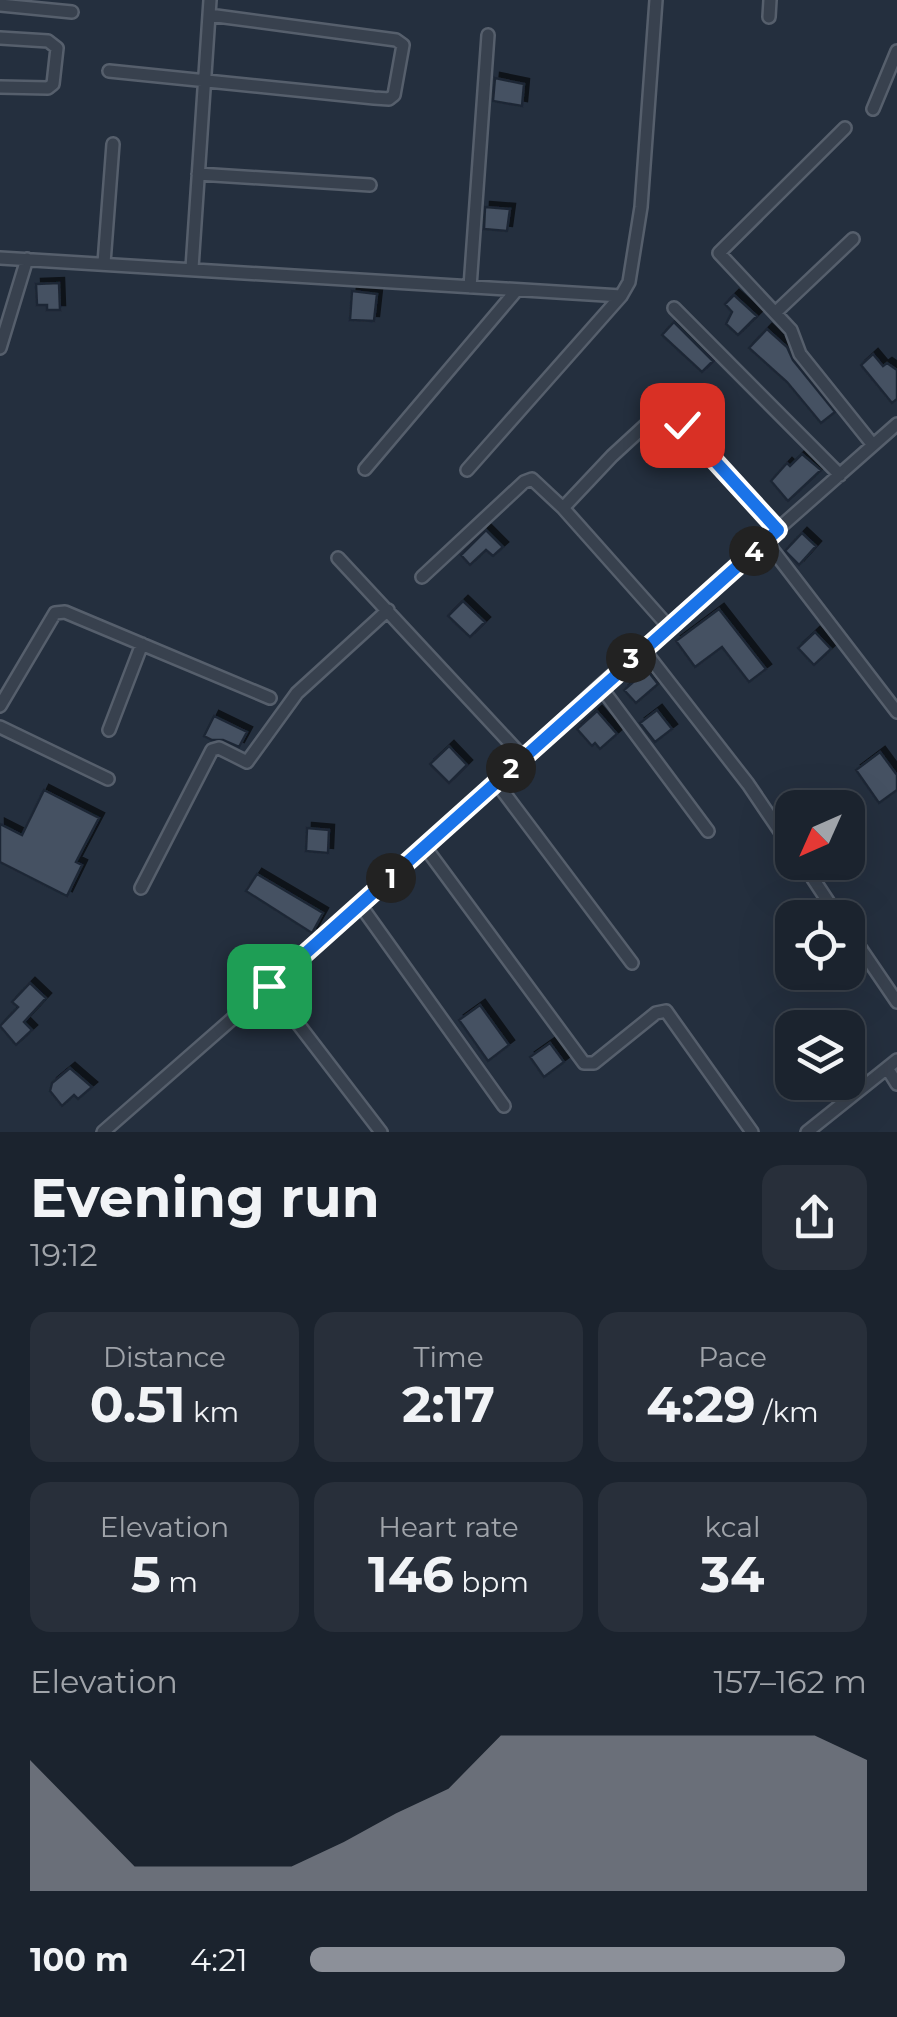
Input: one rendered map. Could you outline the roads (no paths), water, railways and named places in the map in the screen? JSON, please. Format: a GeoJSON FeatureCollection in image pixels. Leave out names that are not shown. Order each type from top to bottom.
{"type":"FeatureCollection","features":[{"type":"Feature","properties":{"kind":"street"},"geometry":{"type":"LineString","coordinates":[[192,268],[210,0]]}},
{"type":"Feature","properties":{"kind":"street"},"geometry":{"type":"LineString","coordinates":[[467,470],[621,296],[629,282],[641,206],[656,0]]}},
{"type":"Feature","properties":{"kind":"street"},"geometry":{"type":"LineString","coordinates":[[769,17],[770,0]]}},
{"type":"Feature","properties":{"kind":"street"},"geometry":{"type":"LineString","coordinates":[[0,5],[72,12]]}},
{"type":"Feature","properties":{"kind":"street"},"geometry":{"type":"LineString","coordinates":[[108,71],[389,99],[394,95],[403,44],[396,40],[209,15]]}},
{"type":"Feature","properties":{"kind":"street"},"geometry":{"type":"LineString","coordinates":[[470,287],[488,35]]}},
{"type":"Feature","properties":{"kind":"street"},"geometry":{"type":"LineString","coordinates":[[0,38],[48,41],[54,43],[56,54],[53,84],[48,88],[0,86]]}},
{"type":"Feature","properties":{"kind":"street"},"geometry":{"type":"LineString","coordinates":[[874,109],[897,51]]}},
{"type":"Feature","properties":{"kind":"street"},"geometry":{"type":"LineString","coordinates":[[846,128],[719,254],[795,336],[800,354],[873,446]]}},
{"type":"Feature","properties":{"kind":"street"},"geometry":{"type":"LineString","coordinates":[[104,263],[113,144]]}},
{"type":"Feature","properties":{"kind":"street"},"geometry":{"type":"LineString","coordinates":[[198,174],[370,185]]}},
{"type":"Feature","properties":{"kind":"street"},"geometry":{"type":"LineString","coordinates":[[776,313],[852,239]]}},
{"type":"Feature","properties":{"kind":"street"},"geometry":{"type":"LineString","coordinates":[[0,258],[621,296]]}},
{"type":"Feature","properties":{"kind":"street"},"geometry":{"type":"LineString","coordinates":[[0,348],[27,259]]}},
{"type":"Feature","properties":{"kind":"street"},"geometry":{"type":"LineString","coordinates":[[365,468],[516,290]]}},
{"type":"Feature","properties":{"kind":"street"},"geometry":{"type":"LineString","coordinates":[[674,308],[840,475]]}},
{"type":"Feature","properties":{"kind":"street"},"geometry":{"type":"LineString","coordinates":[[563,508],[662,410],[682,425],[778,530]]}},
{"type":"Feature","properties":{"kind":"street"},"geometry":{"type":"LineString","coordinates":[[109,1130],[642,648],[897,424]]}},
{"type":"Feature","properties":{"kind":"street"},"geometry":{"type":"LineString","coordinates":[[422,577],[524,482],[532,480],[540,483],[668,626]]}},
{"type":"Feature","properties":{"kind":"street"},"geometry":{"type":"LineString","coordinates":[[766,541],[892,694],[897,712]]}},
{"type":"Feature","properties":{"kind":"street"},"geometry":{"type":"LineString","coordinates":[[338,558],[523,757]]}},
{"type":"Feature","properties":{"kind":"street"},"geometry":{"type":"LineString","coordinates":[[141,888],[212,750],[219,748],[247,762],[297,693],[388,610]]}},
{"type":"Feature","properties":{"kind":"street"},"geometry":{"type":"LineString","coordinates":[[0,706],[54,612],[65,612],[270,698]]}},
{"type":"Feature","properties":{"kind":"street"},"geometry":{"type":"LineString","coordinates":[[109,730],[142,644]]}},
{"type":"Feature","properties":{"kind":"street"},"geometry":{"type":"LineString","coordinates":[[642,648],[775,824]]}},
{"type":"Feature","properties":{"kind":"street"},"geometry":{"type":"LineString","coordinates":[[600,686],[708,831]]}},
{"type":"Feature","properties":{"kind":"street"},"geometry":{"type":"LineString","coordinates":[[0,727],[108,780]]}},
{"type":"Feature","properties":{"kind":"street"},"geometry":{"type":"LineString","coordinates":[[496,782],[632,963]]}},
{"type":"Feature","properties":{"kind":"street"},"geometry":{"type":"LineString","coordinates":[[425,847],[584,1063],[594,1063],[656,1013],[666,1012],[752,1132]]}},
{"type":"Feature","properties":{"kind":"street"},"geometry":{"type":"LineString","coordinates":[[361,906],[504,1106]]}},
{"type":"Feature","properties":{"kind":"street"},"geometry":{"type":"LineString","coordinates":[[865,955],[897,1002]]}},
{"type":"Feature","properties":{"kind":"street"},"geometry":{"type":"LineString","coordinates":[[269,986],[381,1132]]}},
{"type":"Feature","properties":{"kind":"street"},"geometry":{"type":"LineString","coordinates":[[806,1132],[892,1064],[897,1084]]}}]}
